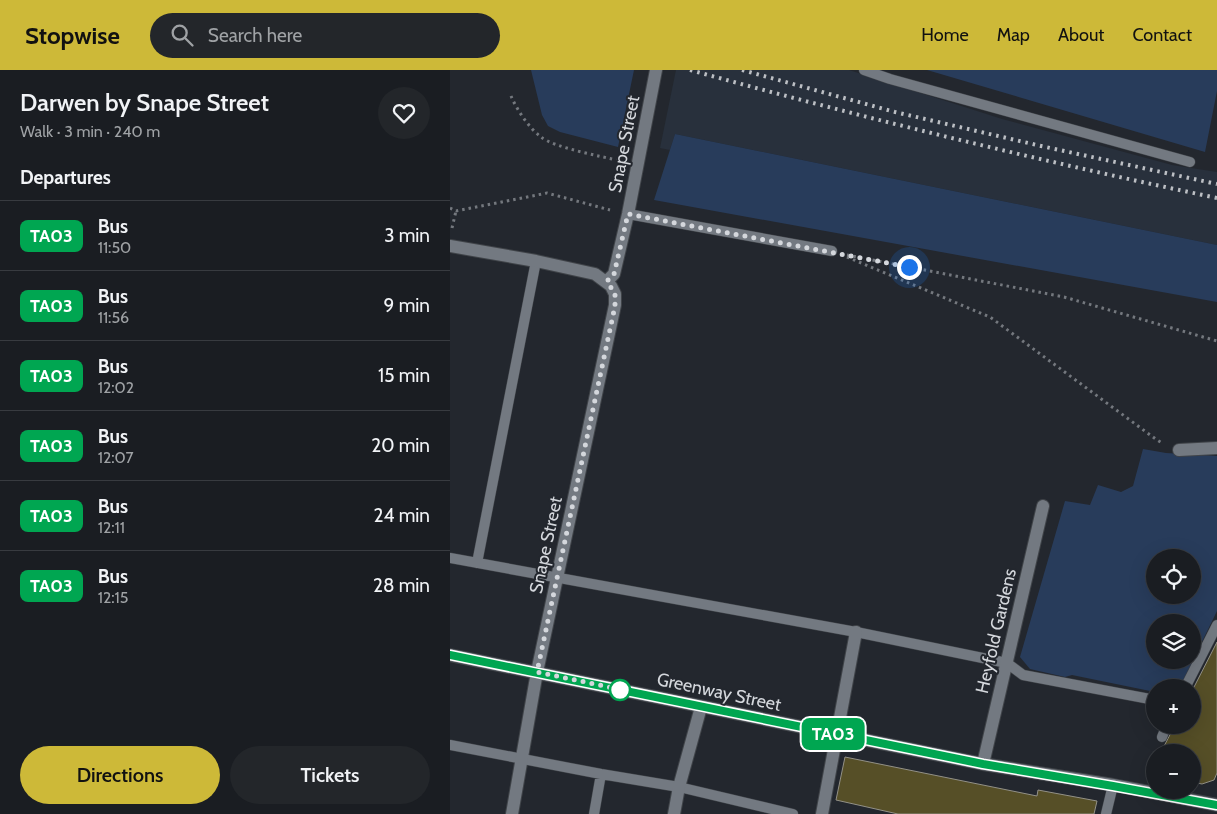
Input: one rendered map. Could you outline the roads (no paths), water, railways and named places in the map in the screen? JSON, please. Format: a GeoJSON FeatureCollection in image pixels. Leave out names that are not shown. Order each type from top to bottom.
{"type":"FeatureCollection","features":[{"type":"Feature","properties":{"kind":"street","name":"Snape Street"},"geometry":{"type":"LineString","coordinates":[[512,814],[537,672],[615,306],[615,294],[609,284],[614,274],[628,214],[656,70]]}},
{"type":"Feature","properties":{"kind":"street"},"geometry":{"type":"LineString","coordinates":[[450,246],[536,261],[595,274],[609,284]]}},
{"type":"Feature","properties":{"kind":"street"},"geometry":{"type":"LineString","coordinates":[[1179,450],[1217,448]]}},
{"type":"Feature","properties":{"kind":"street","name":"Heyfold Gardens"},"geometry":{"type":"LineString","coordinates":[[983,764],[1043,506]]}},
{"type":"Feature","properties":{"kind":"street"},"geometry":{"type":"LineString","coordinates":[[822,814],[856,632]]}},
{"type":"Feature","properties":{"kind":"street","name":"Greenway Street"},"geometry":{"type":"LineString","coordinates":[[450,654],[983,764],[1217,805]]}},
{"type":"Feature","properties":{"kind":"street"},"geometry":{"type":"LineString","coordinates":[[674,814],[701,707]]}},
{"type":"Feature","properties":{"kind":"lane"},"geometry":{"type":"LineString","coordinates":[[864,70],[890,79],[1190,162]]}},
{"type":"Feature","properties":{"kind":"lane"},"geometry":{"type":"LineString","coordinates":[[628,214],[832,252]]}},
{"type":"Feature","properties":{"kind":"lane"},"geometry":{"type":"LineString","coordinates":[[477,563],[536,261]]}},
{"type":"Feature","properties":{"kind":"lane"},"geometry":{"type":"LineString","coordinates":[[450,558],[856,632],[1007,663],[1024,675],[1146,698]]}},
{"type":"Feature","properties":{"kind":"lane"},"geometry":{"type":"LineString","coordinates":[[1190,679],[1217,624]]}},
{"type":"Feature","properties":{"kind":"lane"},"geometry":{"type":"LineString","coordinates":[[450,745],[680,787],[751,809],[792,814]]}},
{"type":"Feature","properties":{"kind":"lane"},"geometry":{"type":"LineString","coordinates":[[594,814],[601,774]]}},
{"type":"Feature","properties":{"kind":"lane"},"geometry":{"type":"LineString","coordinates":[[1106,814],[1113,786]]}},
{"type":"Feature","properties":{"kind":"railway"},"geometry":{"type":"LineString","coordinates":[[690,70],[952,138],[1217,198]]}},
{"type":"Feature","properties":{"kind":"railway"},"geometry":{"type":"LineString","coordinates":[[742,70],[895,112],[1217,184]]}}]}
